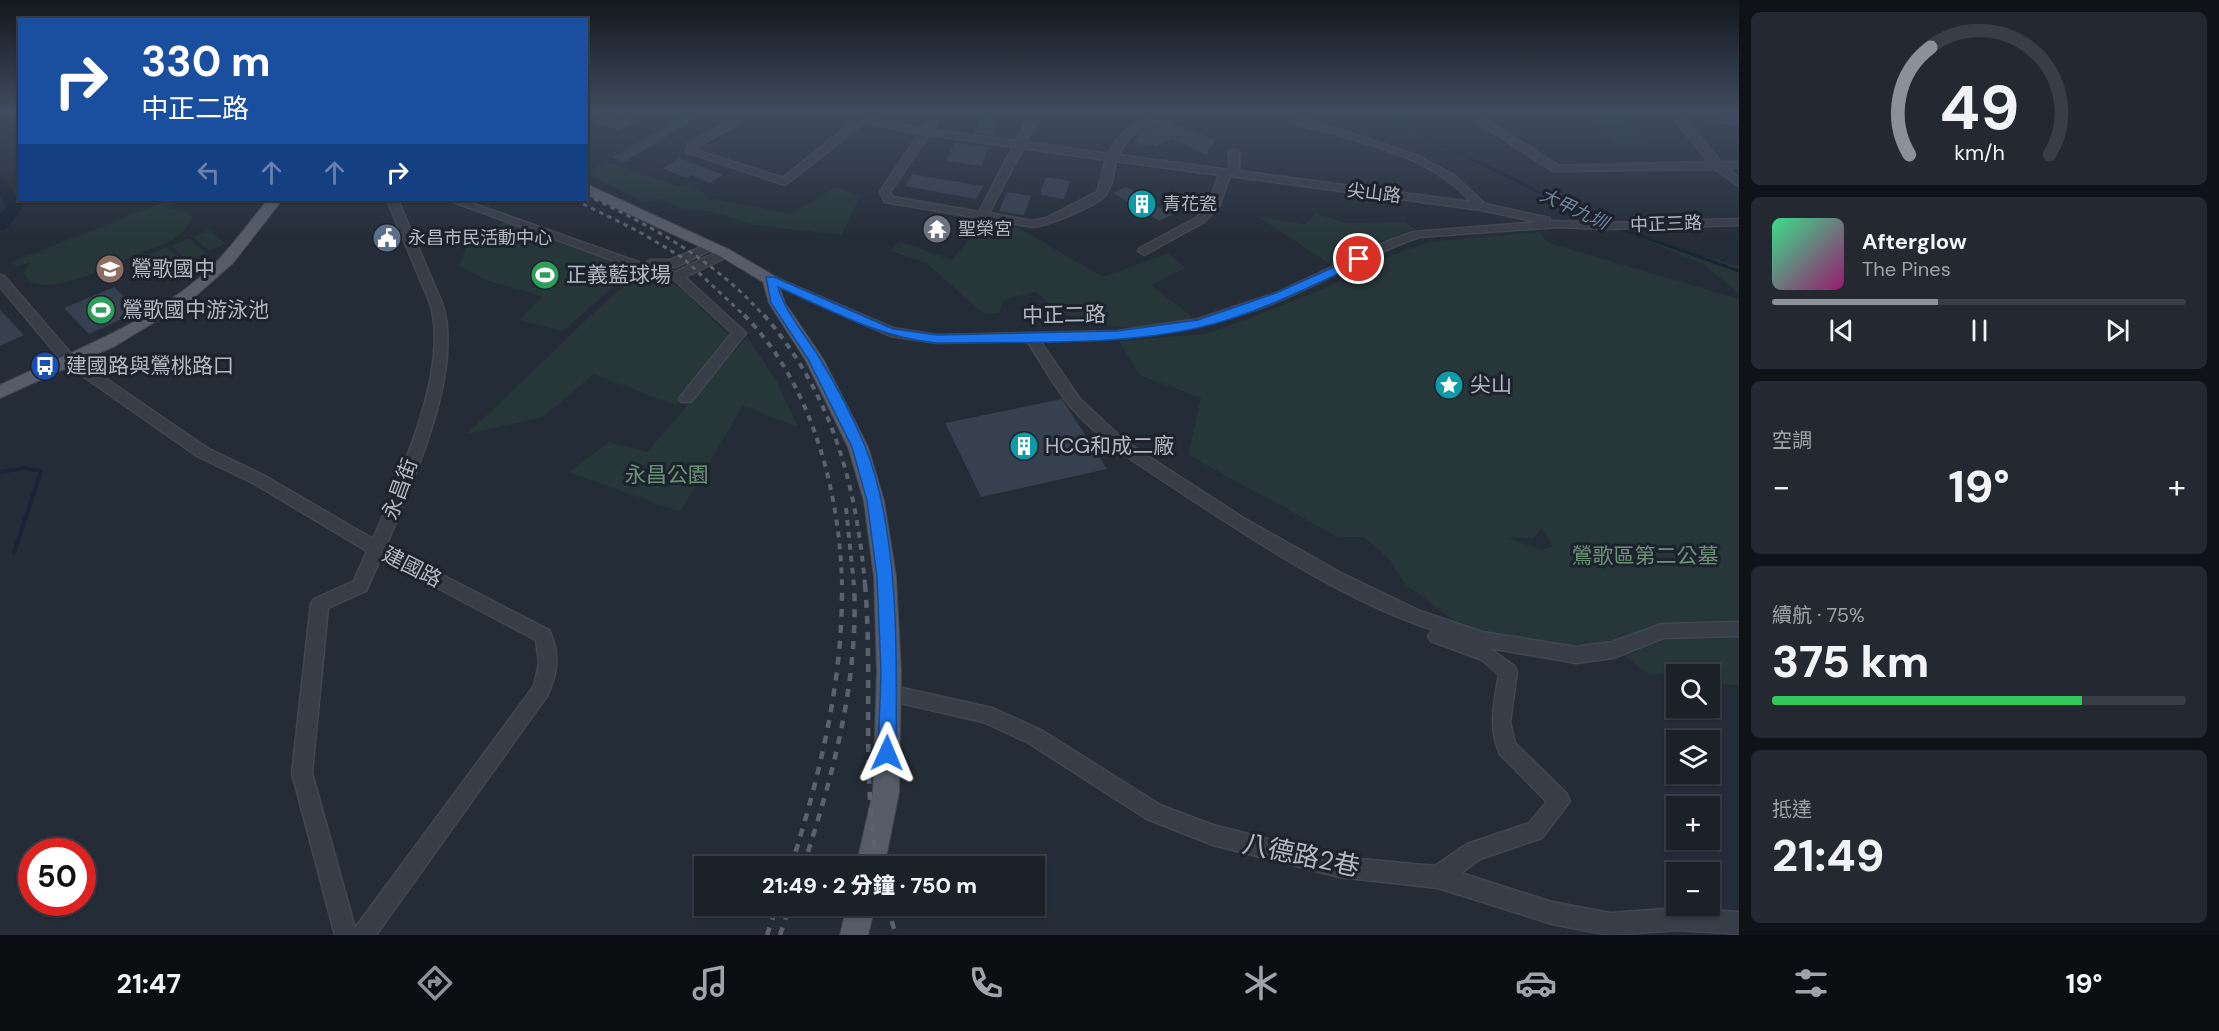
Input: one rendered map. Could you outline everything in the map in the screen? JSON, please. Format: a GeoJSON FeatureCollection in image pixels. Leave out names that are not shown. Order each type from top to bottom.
{"type":"FeatureCollection","features":[{"type":"Feature","properties":{"kind":"main road","name":"中正二路"},"geometry":{"type":"LineString","coordinates":[[588,189],[718,250],[770,280]]}},
{"type":"Feature","properties":{"kind":"main road"},"geometry":{"type":"LineString","coordinates":[[0,392],[143,323],[183,298],[212,276],[274,201]]}},
{"type":"Feature","properties":{"kind":"main road"},"geometry":{"type":"LineString","coordinates":[[770,280],[777,303],[814,359],[858,447],[871,490],[885,577],[889,693],[886,792],[872,856]]}},
{"type":"Feature","properties":{"kind":"main road"},"geometry":{"type":"LineString","coordinates":[[854,935],[859,916]]}},
{"type":"Feature","properties":{"kind":"street"},"geometry":{"type":"LineString","coordinates":[[696,155],[785,182],[818,155]]}},
{"type":"Feature","properties":{"kind":"street"},"geometry":{"type":"LineString","coordinates":[[911,155],[885,192],[889,200],[1033,224],[1049,221],[1101,194],[1114,155]]}},
{"type":"Feature","properties":{"kind":"street"},"geometry":{"type":"LineString","coordinates":[[982,216],[1014,155]]}},
{"type":"Feature","properties":{"kind":"street","name":"尖山路"},"geometry":{"type":"LineString","coordinates":[[1081,155],[1481,207],[1557,224]]}},
{"type":"Feature","properties":{"kind":"street"},"geometry":{"type":"LineString","coordinates":[[1144,251],[1200,220],[1213,206],[1230,175],[1234,155]]}},
{"type":"Feature","properties":{"kind":"street","name":"尖山路"},"geometry":{"type":"LineString","coordinates":[[1403,155],[1443,174],[1472,194],[1481,207]]}},
{"type":"Feature","properties":{"kind":"street"},"geometry":{"type":"LineString","coordinates":[[1534,155],[1557,169],[1739,165]]}},
{"type":"Feature","properties":{"kind":"street"},"geometry":{"type":"LineString","coordinates":[[1708,155],[1715,164],[1739,183]]}},
{"type":"Feature","properties":{"kind":"street","name":"永昌街"},"geometry":{"type":"LineString","coordinates":[[346,935],[302,773],[320,604],[360,585],[398,500],[442,364],[441,319],[401,229],[392,201]]}},
{"type":"Feature","properties":{"kind":"street"},"geometry":{"type":"LineString","coordinates":[[457,201],[629,260],[662,274],[677,276],[739,333],[686,399]]}},
{"type":"Feature","properties":{"kind":"street","name":"中正三路"},"geometry":{"type":"LineString","coordinates":[[1557,224],[1612,226],[1739,222]]}},
{"type":"Feature","properties":{"kind":"street","name":"中正二路"},"geometry":{"type":"LineString","coordinates":[[770,280],[890,332],[906,336],[937,339],[1117,335],[1200,323],[1320,279],[1404,237],[1457,229],[1557,224]]}},
{"type":"Feature","properties":{"kind":"street"},"geometry":{"type":"LineString","coordinates":[[629,260],[657,266],[672,264],[718,250]]}},
{"type":"Feature","properties":{"kind":"street"},"geometry":{"type":"LineString","coordinates":[[677,276],[718,250]]}},
{"type":"Feature","properties":{"kind":"street","name":"建國路"},"geometry":{"type":"LineString","coordinates":[[0,279],[68,359],[202,452],[258,479],[377,549],[543,635],[550,654],[548,673],[541,690],[363,935]]}},
{"type":"Feature","properties":{"kind":"street"},"geometry":{"type":"LineString","coordinates":[[1031,337],[1075,402],[1121,446],[1239,523],[1335,578],[1415,617],[1482,639],[1576,655],[1613,650],[1662,631],[1739,628]]}},
{"type":"Feature","properties":{"kind":"street"},"geometry":{"type":"LineString","coordinates":[[1415,617],[1427,632],[1488,655],[1508,672],[1501,722],[1507,748],[1560,801],[1535,831],[1474,851],[1438,877]]}},
{"type":"Feature","properties":{"kind":"street","name":"八德路2巷"},"geometry":{"type":"LineString","coordinates":[[889,693],[985,714],[1034,736],[1154,812],[1213,835],[1339,867],[1438,877],[1482,889],[1552,913],[1610,924],[1678,919],[1739,923]]}},
{"type":"Feature","properties":{"kind":"green space"},"geometry":{"type":"Polygon","coordinates":[[[605,161],[678,186],[691,183],[709,198],[792,214],[836,187],[860,196],[842,235],[754,225],[710,211],[683,209],[663,199],[644,202],[588,173],[605,161]]]}},
{"type":"Feature","properties":{"kind":"green space"},"geometry":{"type":"Polygon","coordinates":[[[166,201],[180,201],[164,208],[187,212],[192,217],[183,232],[169,242],[94,273],[59,284],[44,285],[31,282],[24,273],[30,262],[17,267],[12,262],[166,201]]]}},
{"type":"Feature","properties":{"kind":"green space"},"geometry":{"type":"Polygon","coordinates":[[[1316,214],[1347,223],[1405,222],[1414,229],[1355,250],[1329,264],[1259,217],[1304,224],[1316,214]]]}},
{"type":"Feature","properties":{"kind":"green space"},"geometry":{"type":"Polygon","coordinates":[[[504,221],[635,268],[563,331],[519,320],[542,296],[485,280],[459,266],[466,248],[504,221]]]}},
{"type":"Feature","properties":{"kind":"green space"},"geometry":{"type":"Polygon","coordinates":[[[983,221],[1019,228],[1103,277],[1168,253],[1186,268],[1151,285],[1193,317],[1146,327],[1097,324],[1062,312],[1036,292],[1003,300],[999,313],[984,314],[926,263],[891,251],[899,241],[952,260],[983,221]]]}},
{"type":"Feature","properties":{"kind":"green space"},"geometry":{"type":"Polygon","coordinates":[[[209,230],[226,244],[209,251],[193,237],[209,230]]]}},
{"type":"Feature","properties":{"kind":"green space","name":"鶯歌區第二公墓"},"geometry":{"type":"Polygon","coordinates":[[[1538,232],[1549,243],[1739,299],[1739,686],[1720,683],[1720,664],[1666,664],[1666,674],[1648,674],[1609,645],[1590,649],[1473,635],[1405,584],[1387,557],[1364,537],[1338,537],[1188,455],[1201,398],[1139,375],[1119,341],[1204,334],[1224,328],[1323,289],[1378,260],[1429,242],[1538,232]],[[1542,529],[1533,538],[1508,538],[1542,550],[1552,546],[1542,529]]]}},
{"type":"Feature","properties":{"kind":"green space"},"geometry":{"type":"Polygon","coordinates":[[[189,238],[206,253],[188,261],[171,246],[189,238]]]}},
{"type":"Feature","properties":{"kind":"green space"},"geometry":{"type":"Polygon","coordinates":[[[1643,239],[1739,266],[1739,293],[1702,264],[1643,239]]]}},
{"type":"Feature","properties":{"kind":"green space"},"geometry":{"type":"Polygon","coordinates":[[[167,247],[185,263],[165,272],[146,256],[167,247]]]}},
{"type":"Feature","properties":{"kind":"green space"},"geometry":{"type":"Polygon","coordinates":[[[643,269],[679,287],[731,338],[676,406],[594,374],[543,417],[467,434],[591,315],[643,269]]]}},
{"type":"Feature","properties":{"kind":"green space","name":"永昌公園"},"geometry":{"type":"Polygon","coordinates":[[[747,337],[777,382],[798,427],[743,406],[680,512],[569,472],[609,442],[647,452],[747,337]]]}},
{"type":"Feature","properties":{"kind":"building"},"geometry":{"type":"Polygon","coordinates":[[[617,155],[637,155],[625,162],[613,157],[617,155]]]}},
{"type":"Feature","properties":{"kind":"building"},"geometry":{"type":"Polygon","coordinates":[[[949,155],[986,155],[981,166],[946,161],[949,155]]]}},
{"type":"Feature","properties":{"kind":"building"},"geometry":{"type":"Polygon","coordinates":[[[679,158],[723,175],[709,183],[691,175],[687,178],[662,168],[679,158]]]}},
{"type":"Feature","properties":{"kind":"building"},"geometry":{"type":"Polygon","coordinates":[[[912,174],[983,186],[977,199],[905,186],[912,174]]]}},
{"type":"Feature","properties":{"kind":"building"},"geometry":{"type":"Polygon","coordinates":[[[1046,177],[1070,181],[1064,199],[1040,195],[1046,177]]]}},
{"type":"Feature","properties":{"kind":"building","name":"青花瓷"},"geometry":{"type":"Polygon","coordinates":[[[1126,187],[1172,215],[1159,221],[1113,193],[1126,187]]]}},
{"type":"Feature","properties":{"kind":"building"},"geometry":{"type":"Polygon","coordinates":[[[1007,192],[1031,196],[1024,215],[999,211],[1007,192]]]}},
{"type":"Feature","properties":{"kind":"building","name":"鶯歌國中游泳池"},"geometry":{"type":"Polygon","coordinates":[[[114,287],[139,311],[89,334],[64,308],[114,287]]]}},
{"type":"Feature","properties":{"kind":"building"},"geometry":{"type":"Polygon","coordinates":[[[0,310],[24,335],[0,346],[0,310]]]}},
{"type":"Feature","properties":{"kind":"building","name":"HCG和成二廠"},"geometry":{"type":"Polygon","coordinates":[[[1062,399],[1107,469],[981,497],[945,423],[1062,399]]]}},
{"type":"Feature","properties":{"kind":"waterway","name":"大甲九圳"},"geometry":{"type":"LineString","coordinates":[[1462,155],[1606,224]]}},
{"type":"Feature","properties":{"kind":"waterway"},"geometry":{"type":"LineString","coordinates":[[0,183],[15,207],[0,225]]}},
{"type":"Feature","properties":{"kind":"waterway","name":"大甲九圳"},"geometry":{"type":"LineString","coordinates":[[1616,227],[1739,271]]}},
{"type":"Feature","properties":{"kind":"waterway"},"geometry":{"type":"LineString","coordinates":[[0,472],[24,468],[41,471],[14,553]]}},
{"type":"Feature","properties":{"kind":"railway"},"geometry":{"type":"LineString","coordinates":[[588,196],[659,233],[704,262],[725,278],[765,317]]}},
{"type":"Feature","properties":{"kind":"railway"},"geometry":{"type":"LineString","coordinates":[[577,201],[638,231],[683,258],[745,316]]}},
{"type":"Feature","properties":{"kind":"railway"},"geometry":{"type":"LineString","coordinates":[[764,315],[807,376],[837,441],[855,511],[865,585]]}},
{"type":"Feature","properties":{"kind":"railway"},"geometry":{"type":"LineString","coordinates":[[745,316],[768,342],[788,373],[818,441],[835,514],[842,585]]}},
{"type":"Feature","properties":{"kind":"railway"},"geometry":{"type":"LineString","coordinates":[[846,508],[854,585]]}},
{"type":"Feature","properties":{"kind":"railway"},"geometry":{"type":"LineString","coordinates":[[865,584],[870,797],[876,856]]}},
{"type":"Feature","properties":{"kind":"railway"},"geometry":{"type":"LineString","coordinates":[[794,856],[828,727],[839,656],[842,585]]}},
{"type":"Feature","properties":{"kind":"railway"},"geometry":{"type":"LineString","coordinates":[[806,856],[834,763],[842,727],[852,656],[854,585]]}},
{"type":"Feature","properties":{"kind":"railway"},"geometry":{"type":"LineString","coordinates":[[767,935],[774,916]]}},
{"type":"Feature","properties":{"kind":"railway"},"geometry":{"type":"LineString","coordinates":[[780,935],[787,916]]}},
{"type":"Feature","properties":{"kind":"railway"},"geometry":{"type":"LineString","coordinates":[[890,916],[896,935]]}},
{"type":"Feature","properties":{"kind":"place","name":"青花瓷"},"geometry":{"type":"Point","coordinates":[1142,204]}},
{"type":"Feature","properties":{"kind":"place","name":"聖榮宮"},"geometry":{"type":"Point","coordinates":[937,229]}},
{"type":"Feature","properties":{"kind":"place","name":"永昌市民活動中心"},"geometry":{"type":"Point","coordinates":[387,238]}},
{"type":"Feature","properties":{"kind":"place","name":"鶯歌國中"},"geometry":{"type":"Point","coordinates":[110,269]}},
{"type":"Feature","properties":{"kind":"place","name":"正義藍球場"},"geometry":{"type":"Point","coordinates":[545,275]}},
{"type":"Feature","properties":{"kind":"place","name":"鶯歌國中游泳池"},"geometry":{"type":"Point","coordinates":[101,310]}},
{"type":"Feature","properties":{"kind":"place","name":"建國路與鶯桃路口"},"geometry":{"type":"Point","coordinates":[45,366]}},
{"type":"Feature","properties":{"kind":"place","name":"尖山"},"geometry":{"type":"Point","coordinates":[1449,385]}},
{"type":"Feature","properties":{"kind":"place","name":"HCG和成二廠"},"geometry":{"type":"Point","coordinates":[1024,446]}},
{"type":"Feature","properties":{"kind":"route"},"geometry":{"type":"LineString","coordinates":[[887,753],[889,672],[885,577],[874,501],[858,447],[846,421],[814,359],[777,303],[770,280],[794,288],[890,332],[914,337],[937,339],[1117,335],[1183,327],[1226,315],[1280,296],[1359,259]]}}]}
